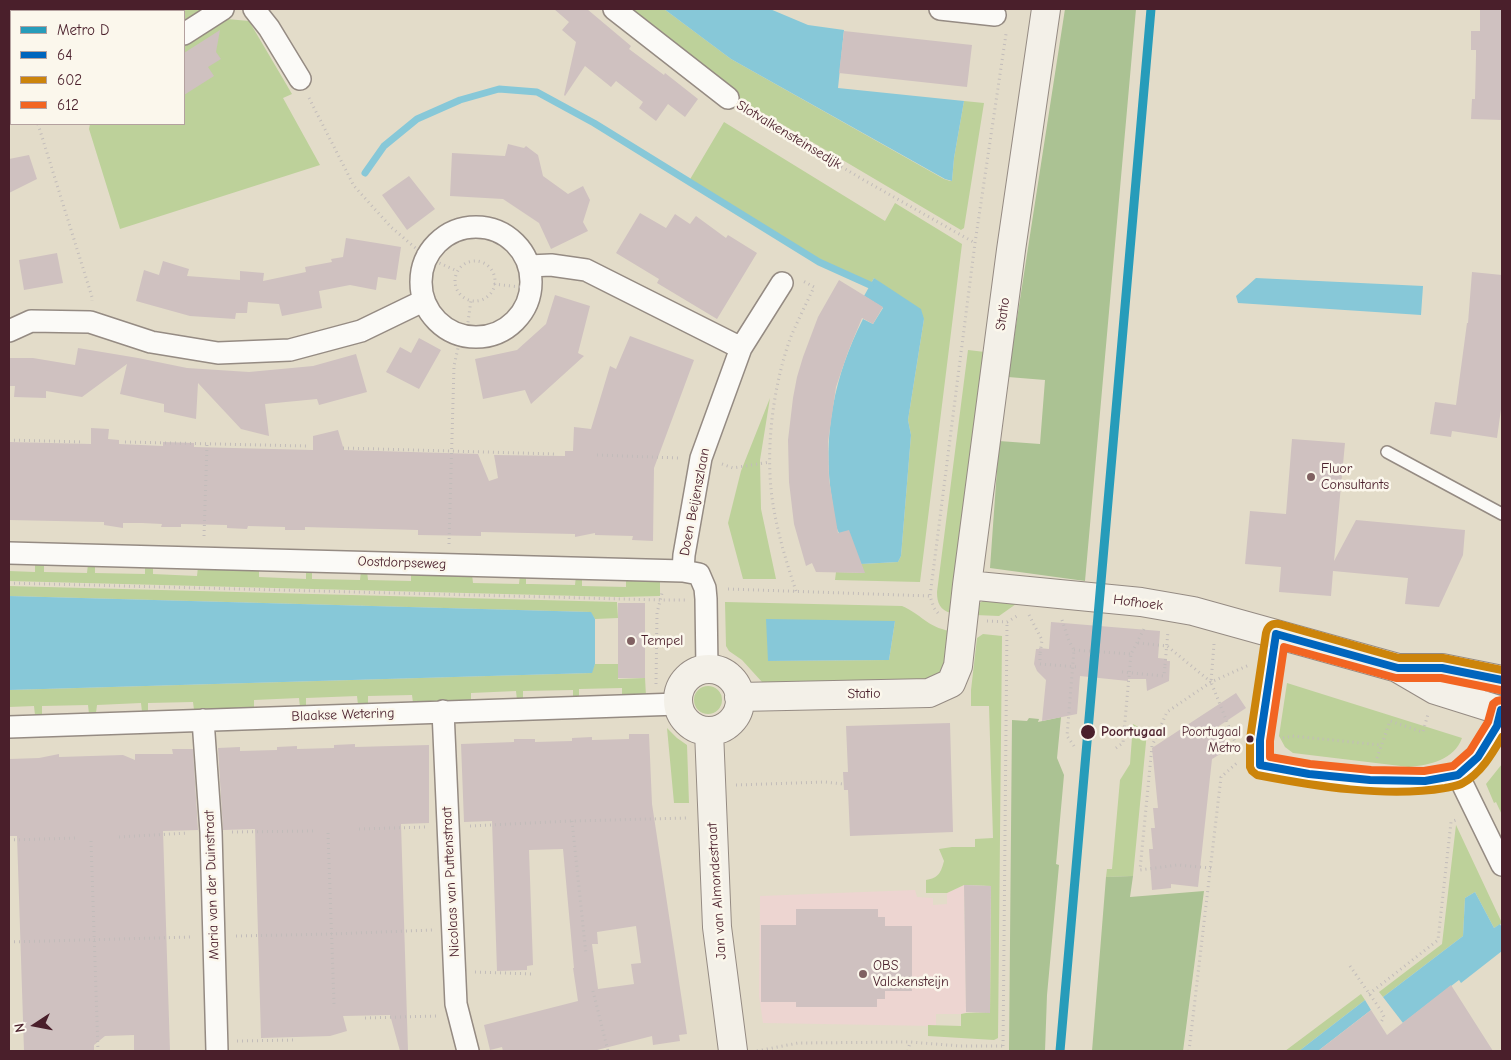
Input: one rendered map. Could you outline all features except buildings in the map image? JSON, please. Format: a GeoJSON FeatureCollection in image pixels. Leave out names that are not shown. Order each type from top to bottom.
{"type":"FeatureCollection","features":[{"type":"Feature","properties":{"kind":"street"},"geometry":{"type":"LineString","coordinates":[[185,33],[224,9]]}},
{"type":"Feature","properties":{"kind":"street"},"geometry":{"type":"LineString","coordinates":[[254,9],[269,28],[300,79]]}},
{"type":"Feature","properties":{"kind":"street","name":"Slotvalkensteinsedijk"},"geometry":{"type":"LineString","coordinates":[[614,9],[728,98]]}},
{"type":"Feature","properties":{"kind":"street"},"geometry":{"type":"LineString","coordinates":[[940,9],[1001,21]]}},
{"type":"Feature","properties":{"kind":"street","name":"Statio"},"geometry":{"type":"LineString","coordinates":[[739,697],[929,692],[951,683],[958,666],[1010,260],[1046,9]]}},
{"type":"Feature","properties":{"kind":"street"},"geometry":{"type":"LineString","coordinates":[[480,227],[497,230],[511,239],[522,252],[529,266],[531,289],[527,303],[520,316],[509,327],[496,334],[481,338],[466,337],[447,330],[432,316],[424,301],[420,277],[426,257],[436,244],[449,234],[464,228],[480,227]]}},
{"type":"Feature","properties":{"kind":"street"},"geometry":{"type":"LineString","coordinates":[[529,266],[551,265],[586,270],[741,348]]}},
{"type":"Feature","properties":{"kind":"street","name":"Doen Beijenszlaan"},"geometry":{"type":"LineString","coordinates":[[674,571],[684,555],[701,458],[741,348],[782,283]]}},
{"type":"Feature","properties":{"kind":"street"},"geometry":{"type":"LineString","coordinates":[[9,331],[31,321],[90,322],[151,342],[218,353],[290,350],[361,331],[424,301]]}},
{"type":"Feature","properties":{"kind":"street","name":"Oostdorpseweg"},"geometry":{"type":"LineString","coordinates":[[9,553],[674,571],[699,574],[705,594]]}},
{"type":"Feature","properties":{"kind":"street","name":"Hofhoek"},"geometry":{"type":"LineString","coordinates":[[967,585],[1141,602],[1193,611],[1275,644],[1398,668],[1442,668],[1502,680]]}},
{"type":"Feature","properties":{"kind":"street"},"geometry":{"type":"LineString","coordinates":[[705,594],[707,669]]}},
{"type":"Feature","properties":{"kind":"street"},"geometry":{"type":"LineString","coordinates":[[1275,644],[1260,740],[1251,755],[1260,765],[1309,774],[1370,780],[1425,781],[1458,775],[1502,865]]}},
{"type":"Feature","properties":{"kind":"street","name":"Hofhoek"},"geometry":{"type":"LineString","coordinates":[[1398,668],[1435,690],[1502,704],[1497,726],[1483,749],[1478,757],[1458,775]]}},
{"type":"Feature","properties":{"kind":"street"},"geometry":{"type":"LineString","coordinates":[[707,669],[729,676],[738,689],[739,697],[737,711],[729,723],[709,731],[702,730],[688,723],[680,711],[667,704],[678,696],[684,680],[691,674],[707,669]]}},
{"type":"Feature","properties":{"kind":"street","name":"Blaakse Wetering"},"geometry":{"type":"LineString","coordinates":[[9,727],[667,704]]}},
{"type":"Feature","properties":{"kind":"street","name":"Nicolaas van Puttenstraat"},"geometry":{"type":"LineString","coordinates":[[442,712],[456,1004],[468,1051]]}},
{"type":"Feature","properties":{"kind":"street","name":"Maria van der Duinstraat"},"geometry":{"type":"LineString","coordinates":[[203,720],[211,832],[217,1046]]}},
{"type":"Feature","properties":{"kind":"street","name":"Jan van Almondestraat"},"geometry":{"type":"LineString","coordinates":[[709,731],[717,927],[733,1051]]}},
{"type":"Feature","properties":{"kind":"lane"},"geometry":{"type":"LineString","coordinates":[[1387,452],[1502,514]]}},
{"type":"Feature","properties":{"kind":"path"},"geometry":{"type":"LineString","coordinates":[[963,619],[942,617],[934,608],[930,596],[1001,21]]}},
{"type":"Feature","properties":{"kind":"path"},"geometry":{"type":"LineString","coordinates":[[300,79],[354,186],[391,227],[426,257],[457,271]]}},
{"type":"Feature","properties":{"kind":"path","name":"Slotvalkensteinsedijk"},"geometry":{"type":"LineString","coordinates":[[728,98],[862,179],[975,243]]}},
{"type":"Feature","properties":{"kind":"path"},"geometry":{"type":"LineString","coordinates":[[38,125],[92,297],[90,322]]}},
{"type":"Feature","properties":{"kind":"path"},"geometry":{"type":"LineString","coordinates":[[478,261],[490,268],[493,273],[494,284],[491,293],[486,298],[471,300],[458,292],[455,279],[457,271],[465,263],[478,261]]}},
{"type":"Feature","properties":{"kind":"path"},"geometry":{"type":"LineString","coordinates":[[782,283],[790,274],[814,287],[790,339],[781,369],[772,418],[770,462],[774,509],[783,550],[796,591]]}},
{"type":"Feature","properties":{"kind":"path"},"geometry":{"type":"LineString","coordinates":[[494,284],[531,289]]}},
{"type":"Feature","properties":{"kind":"path"},"geometry":{"type":"LineString","coordinates":[[449,564],[454,366],[458,348],[466,337],[471,300]]}},
{"type":"Feature","properties":{"kind":"path"},"geometry":{"type":"LineString","coordinates":[[9,440],[84,442]]}},
{"type":"Feature","properties":{"kind":"path"},"geometry":{"type":"LineString","coordinates":[[125,442],[307,446]]}},
{"type":"Feature","properties":{"kind":"path"},"geometry":{"type":"LineString","coordinates":[[204,558],[206,444]]}},
{"type":"Feature","properties":{"kind":"path"},"geometry":{"type":"LineString","coordinates":[[343,448],[556,454]]}},
{"type":"Feature","properties":{"kind":"path"},"geometry":{"type":"LineString","coordinates":[[667,704],[656,613],[674,571]]}},
{"type":"Feature","properties":{"kind":"path"},"geometry":{"type":"LineString","coordinates":[[9,583],[661,600],[705,594],[796,591],[930,596]]}},
{"type":"Feature","properties":{"kind":"path"},"geometry":{"type":"LineString","coordinates":[[1026,610],[1042,640],[1040,664],[1079,667]]}},
{"type":"Feature","properties":{"kind":"path"},"geometry":{"type":"LineString","coordinates":[[1059,612],[1068,641],[1074,650],[1067,736],[1074,746]]}},
{"type":"Feature","properties":{"kind":"path"},"geometry":{"type":"LineString","coordinates":[[1116,748],[1123,743],[1131,654],[1148,620]]}},
{"type":"Feature","properties":{"kind":"path"},"geometry":{"type":"LineString","coordinates":[[1003,1051],[1007,622]]}},
{"type":"Feature","properties":{"kind":"path"},"geometry":{"type":"LineString","coordinates":[[1122,672],[1164,676],[1168,628]]}},
{"type":"Feature","properties":{"kind":"path"},"geometry":{"type":"LineString","coordinates":[[1211,682],[1215,638]]}},
{"type":"Feature","properties":{"kind":"path"},"geometry":{"type":"LineString","coordinates":[[1138,643],[1167,646],[1211,682],[1251,755]]}},
{"type":"Feature","properties":{"kind":"path"},"geometry":{"type":"LineString","coordinates":[[1211,868],[1176,866],[1140,870],[1152,746],[1167,712],[1211,682],[1275,644]]}},
{"type":"Feature","properties":{"kind":"path"},"geometry":{"type":"LineString","coordinates":[[1074,650],[1131,654]]}},
{"type":"Feature","properties":{"kind":"path"},"geometry":{"type":"LineString","coordinates":[[1370,780],[1390,721],[1423,732],[1435,690]]}},
{"type":"Feature","properties":{"kind":"path"},"geometry":{"type":"LineString","coordinates":[[1189,1051],[1221,776],[1272,742],[1292,736],[1382,745]]}},
{"type":"Feature","properties":{"kind":"path"},"geometry":{"type":"LineString","coordinates":[[736,786],[825,782],[843,784]]}},
{"type":"Feature","properties":{"kind":"path"},"geometry":{"type":"LineString","coordinates":[[1369,994],[1438,940],[1451,822],[1478,815]]}},
{"type":"Feature","properties":{"kind":"path"},"geometry":{"type":"LineString","coordinates":[[359,829],[712,818]]}},
{"type":"Feature","properties":{"kind":"path"},"geometry":{"type":"LineString","coordinates":[[572,821],[586,954]]}},
{"type":"Feature","properties":{"kind":"path"},"geometry":{"type":"LineString","coordinates":[[328,833],[334,1004]]}},
{"type":"Feature","properties":{"kind":"path"},"geometry":{"type":"LineString","coordinates":[[9,840],[77,838]]}},
{"type":"Feature","properties":{"kind":"path"},"geometry":{"type":"LineString","coordinates":[[91,840],[98,1051]]}},
{"type":"Feature","properties":{"kind":"path"},"geometry":{"type":"LineString","coordinates":[[1350,966],[1382,1012],[1384,1017],[1380,1024]]}},
{"type":"Feature","properties":{"kind":"path"},"geometry":{"type":"LineString","coordinates":[[455,972],[533,974]]}},
{"type":"Feature","properties":{"kind":"path"},"geometry":{"type":"LineString","coordinates":[[593,992],[608,1051]]}},
{"type":"Feature","properties":{"kind":"path"},"geometry":{"type":"LineString","coordinates":[[365,1018],[459,1016]]}},
{"type":"Feature","properties":{"kind":"path"},"geometry":{"type":"LineString","coordinates":[[217,1046],[297,1040]]}},
{"type":"Feature","properties":{"kind":"path"},"geometry":{"type":"LineString","coordinates":[[754,1051],[798,1043],[910,1042],[960,1046],[1003,1046]]}},
{"type":"Feature","properties":{"kind":"path"},"geometry":{"type":"LineString","coordinates":[[908,1051],[910,1042]]}},
{"type":"Feature","properties":{"kind":"path"},"geometry":{"type":"LineString","coordinates":[[959,1051],[960,1046]]}},
{"type":"Feature","properties":{"kind":"shaded area","name":"OBS Valckensteijn"},"geometry":{"type":"Polygon","coordinates":[[[964,885],[966,1013],[936,1014],[936,1026],[763,1023],[759,996],[760,896],[915,890],[917,897],[933,898],[933,905],[947,904],[947,893],[964,885]]]}},
{"type":"Feature","properties":{"kind":"green space"},"geometry":{"type":"Polygon","coordinates":[[[9,9],[61,10],[10,10],[10,26],[9,9]]]}},
{"type":"Feature","properties":{"kind":"green space"},"geometry":{"type":"Polygon","coordinates":[[[205,9],[185,19],[185,10],[98,10],[205,9]]]}},
{"type":"Feature","properties":{"kind":"green space"},"geometry":{"type":"Polygon","coordinates":[[[629,9],[664,9],[731,59],[950,181],[952,181],[964,101],[984,103],[964,228],[961,230],[736,97],[737,93],[716,79],[629,9]]]}},
{"type":"Feature","properties":{"kind":"green space"},"geometry":{"type":"Polygon","coordinates":[[[1065,9],[1136,9],[1085,581],[990,568],[999,441],[1040,444],[1045,380],[1008,377],[1065,9]]]}},
{"type":"Feature","properties":{"kind":"green space"},"geometry":{"type":"Polygon","coordinates":[[[227,19],[249,21],[292,94],[283,98],[320,165],[120,229],[89,129],[90,125],[185,125],[185,43],[227,19]]]}},
{"type":"Feature","properties":{"kind":"green space"},"geometry":{"type":"Polygon","coordinates":[[[724,122],[885,221],[895,203],[962,244],[920,582],[835,580],[836,572],[864,573],[861,564],[898,562],[901,556],[911,435],[908,420],[924,319],[874,278],[870,285],[819,262],[689,181],[724,122]]]}},
{"type":"Feature","properties":{"kind":"green space"},"geometry":{"type":"Polygon","coordinates":[[[968,350],[985,352],[951,613],[940,606],[937,592],[968,350]]]}},
{"type":"Feature","properties":{"kind":"green space"},"geometry":{"type":"Polygon","coordinates":[[[770,398],[760,460],[761,509],[776,579],[743,579],[728,523],[741,471],[770,398]]]}},
{"type":"Feature","properties":{"kind":"green space"},"geometry":{"type":"Polygon","coordinates":[[[35,563],[44,563],[44,572],[87,573],[88,564],[95,564],[95,573],[145,574],[145,565],[153,566],[153,574],[197,576],[198,567],[259,568],[259,577],[306,579],[306,570],[312,570],[312,579],[360,580],[361,571],[367,571],[368,580],[411,581],[411,572],[472,574],[473,583],[519,584],[520,575],[526,575],[526,584],[575,585],[576,576],[582,577],[582,586],[626,587],[626,578],[660,579],[660,596],[619,597],[9,581],[9,571],[35,572],[35,563]]]}},
{"type":"Feature","properties":{"kind":"green space"},"geometry":{"type":"Polygon","coordinates":[[[9,586],[617,602],[618,618],[595,619],[590,612],[9,596],[9,586]]]}},
{"type":"Feature","properties":{"kind":"green space"},"geometry":{"type":"Polygon","coordinates":[[[986,599],[1021,603],[1016,604],[999,616],[975,615],[978,604],[986,599]]]}},
{"type":"Feature","properties":{"kind":"green space"},"geometry":{"type":"Polygon","coordinates":[[[725,602],[902,606],[935,627],[950,631],[945,664],[934,680],[763,687],[762,682],[726,646],[725,602]],[[895,621],[768,661],[889,660],[895,621]]]}},
{"type":"Feature","properties":{"kind":"green space"},"geometry":{"type":"Polygon","coordinates":[[[983,634],[1002,636],[998,1038],[994,1040],[928,1036],[928,1025],[961,1026],[961,1014],[990,1012],[991,886],[964,885],[947,893],[926,893],[926,880],[937,876],[943,865],[944,861],[939,849],[975,847],[975,839],[993,838],[989,706],[971,706],[977,638],[983,634]]]}},
{"type":"Feature","properties":{"kind":"green space"},"geometry":{"type":"Polygon","coordinates":[[[595,664],[618,664],[618,679],[645,678],[646,696],[622,697],[622,688],[579,689],[579,698],[573,698],[573,690],[523,691],[523,700],[517,700],[516,691],[471,693],[471,701],[413,703],[412,695],[368,696],[368,705],[358,705],[357,696],[306,698],[306,707],[300,707],[299,698],[254,700],[254,708],[194,710],[193,702],[148,703],[148,712],[142,712],[141,703],[97,705],[96,713],[89,714],[88,705],[42,706],[42,715],[35,715],[34,706],[9,707],[9,690],[591,673],[595,664]]]}},
{"type":"Feature","properties":{"kind":"green space"},"geometry":{"type":"Polygon","coordinates":[[[1287,683],[1462,738],[1453,752],[1440,760],[1425,765],[1409,767],[1293,753],[1285,747],[1279,736],[1287,683]]]}},
{"type":"Feature","properties":{"kind":"green space"},"geometry":{"type":"Polygon","coordinates":[[[708,686],[718,690],[722,700],[718,710],[708,714],[698,710],[694,700],[698,690],[708,686]]]}},
{"type":"Feature","properties":{"kind":"green space"},"geometry":{"type":"Polygon","coordinates":[[[1061,717],[1057,758],[1064,775],[1056,864],[1059,865],[1047,995],[1045,1051],[1009,1051],[1012,720],[1027,721],[1029,718],[1039,719],[1038,722],[1061,717]]]}},
{"type":"Feature","properties":{"kind":"green space"},"geometry":{"type":"Polygon","coordinates":[[[1133,724],[1147,732],[1133,876],[1106,877],[1107,869],[1112,869],[1120,780],[1130,764],[1133,724]]]}},
{"type":"Feature","properties":{"kind":"green space"},"geometry":{"type":"Polygon","coordinates":[[[667,728],[687,745],[689,803],[674,803],[667,728]]]}},
{"type":"Feature","properties":{"kind":"green space"},"geometry":{"type":"Polygon","coordinates":[[[1502,764],[1502,815],[1496,802],[1494,803],[1486,784],[1502,764]]]}},
{"type":"Feature","properties":{"kind":"green space"},"geometry":{"type":"Polygon","coordinates":[[[1456,825],[1502,923],[1494,928],[1475,892],[1465,898],[1463,936],[1383,997],[1379,992],[1442,944],[1456,825]]]}},
{"type":"Feature","properties":{"kind":"green space"},"geometry":{"type":"Polygon","coordinates":[[[1133,876],[1130,897],[1204,891],[1183,1051],[1092,1051],[1106,877],[1133,876]]]}},
{"type":"Feature","properties":{"kind":"green space"},"geometry":{"type":"Polygon","coordinates":[[[1361,994],[1365,1000],[1299,1051],[1285,1051],[1361,994]]]}},
{"type":"Feature","properties":{"kind":"water"},"geometry":{"type":"Polygon","coordinates":[[[664,9],[770,9],[808,25],[844,30],[838,88],[964,101],[952,181],[945,179],[731,59],[664,9]]]}},
{"type":"Feature","properties":{"kind":"water"},"geometry":{"type":"Polygon","coordinates":[[[874,278],[921,309],[924,319],[908,420],[911,435],[901,556],[898,562],[861,564],[844,541],[836,525],[829,476],[830,430],[838,384],[853,341],[863,319],[873,324],[883,308],[864,296],[874,278]]]}},
{"type":"Feature","properties":{"kind":"water"},"geometry":{"type":"Polygon","coordinates":[[[1256,278],[1423,286],[1421,315],[1238,303],[1236,296],[1256,278]]]}},
{"type":"Feature","properties":{"kind":"water"},"geometry":{"type":"Polygon","coordinates":[[[9,596],[591,612],[595,619],[595,664],[592,673],[9,690],[9,596]]]}},
{"type":"Feature","properties":{"kind":"water"},"geometry":{"type":"Polygon","coordinates":[[[766,619],[895,621],[889,660],[768,661],[766,619]]]}},
{"type":"Feature","properties":{"kind":"water"},"geometry":{"type":"Polygon","coordinates":[[[1475,892],[1494,928],[1500,924],[1502,928],[1502,951],[1461,983],[1459,980],[1403,1023],[1383,997],[1463,936],[1465,898],[1475,892]]]}},
{"type":"Feature","properties":{"kind":"water"},"geometry":{"type":"Polygon","coordinates":[[[1365,1000],[1371,1010],[1318,1051],[1299,1051],[1365,1000]]]}},
{"type":"Feature","properties":{"kind":"waterway"},"geometry":{"type":"LineString","coordinates":[[365,173],[384,146],[417,119],[460,100],[499,89],[537,92],[594,123],[819,262],[870,285]]}},
{"type":"Feature","properties":{"kind":"metro line","name":"D"},"geometry":{"type":"LineString","coordinates":[[1060,1051],[1151,9]]}},
{"type":"Feature","properties":{"kind":"transit line","name":"602"},"geometry":{"type":"LineString","coordinates":[[1502,670],[1443,658],[1399,658],[1279,624],[1272,625],[1266,633],[1250,739],[1250,767],[1257,775],[1326,787],[1399,792],[1423,791],[1456,786],[1469,779],[1485,763],[1502,737]]}},
{"type":"Feature","properties":{"kind":"transit line","name":"64"},"geometry":{"type":"LineString","coordinates":[[1276,634],[1260,740],[1260,765],[1309,774],[1370,780],[1425,781],[1458,775],[1478,757],[1497,726],[1501,710]]}},
{"type":"Feature","properties":{"kind":"transit line","name":"64"},"geometry":{"type":"LineString","coordinates":[[1276,634],[1398,668],[1442,668],[1502,680]]}},
{"type":"Feature","properties":{"kind":"transit line","name":"612"},"geometry":{"type":"LineString","coordinates":[[1500,690],[1441,678],[1396,678],[1284,647],[1270,741],[1270,757],[1310,764],[1371,770],[1424,771],[1453,766],[1470,751],[1488,722],[1493,704],[1502,700]]}},
{"type":"Feature","properties":{"kind":"place","name":"Fluor Consultants"},"geometry":{"type":"Point","coordinates":[1311,477]}},
{"type":"Feature","properties":{"kind":"place","name":"Tempel"},"geometry":{"type":"Point","coordinates":[631,641]}},
{"type":"Feature","properties":{"kind":"place","name":"Poortugaal"},"geometry":{"type":"Point","coordinates":[1088,732]}},
{"type":"Feature","properties":{"kind":"place","name":"Poortugaal Metro"},"geometry":{"type":"Point","coordinates":[1250,739]}},
{"type":"Feature","properties":{"kind":"place","name":"OBS Valckensteijn"},"geometry":{"type":"Point","coordinates":[863,974]}}]}
